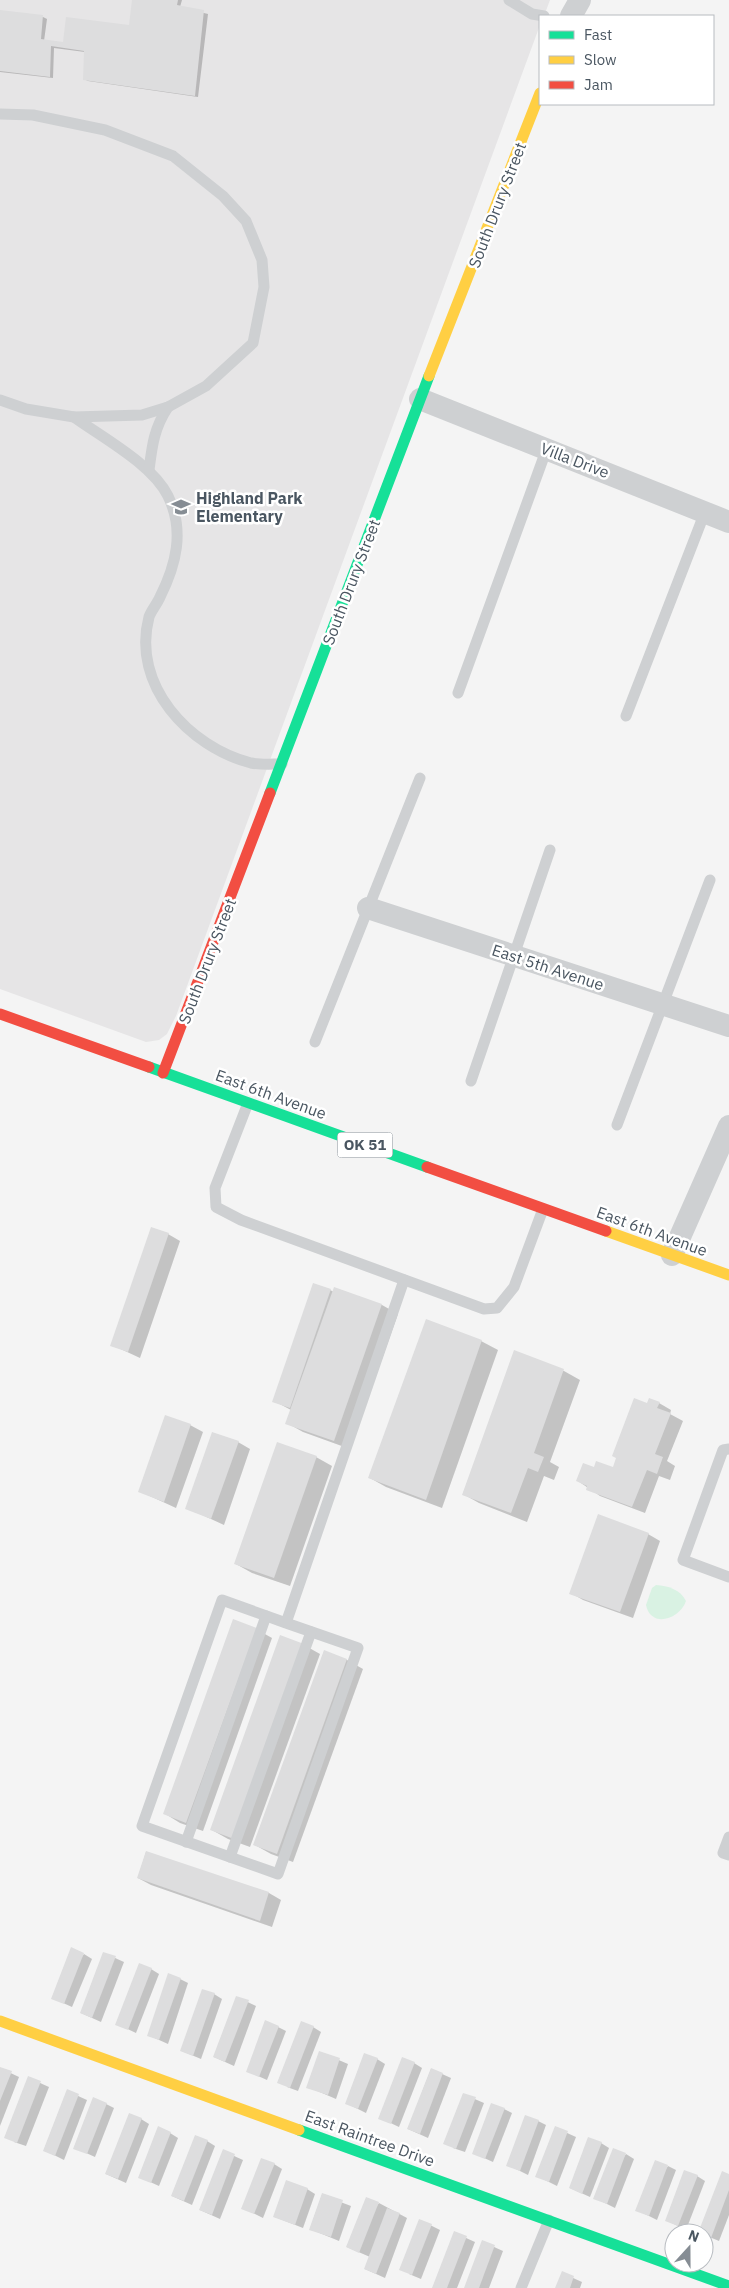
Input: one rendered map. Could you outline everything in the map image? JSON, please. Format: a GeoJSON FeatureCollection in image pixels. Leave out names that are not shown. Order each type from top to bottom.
{"type":"FeatureCollection","features":[{"type":"Feature","properties":{"kind":"street"},"geometry":{"type":"LineString","coordinates":[[572,15],[580,0]]}},
{"type":"Feature","properties":{"kind":"street","name":"South Drury Street"},"geometry":{"type":"LineString","coordinates":[[164,1072],[420,399],[539,96]]}},
{"type":"Feature","properties":{"kind":"street","name":"Villa Drive"},"geometry":{"type":"LineString","coordinates":[[420,399],[729,522]]}},
{"type":"Feature","properties":{"kind":"street","name":"East 5th Avenue"},"geometry":{"type":"LineString","coordinates":[[368,908],[729,1026]]}},
{"type":"Feature","properties":{"kind":"street","name":"East 6th Avenue"},"geometry":{"type":"LineString","coordinates":[[0,1014],[729,1275]]}},
{"type":"Feature","properties":{"kind":"street"},"geometry":{"type":"LineString","coordinates":[[672,1255],[729,1129]]}},
{"type":"Feature","properties":{"kind":"street","name":"East Raintree Drive"},"geometry":{"type":"LineString","coordinates":[[0,2021],[729,2286]]}},
{"type":"Feature","properties":{"kind":"lane"},"geometry":{"type":"LineString","coordinates":[[509,0],[532,14],[539,15]]}},
{"type":"Feature","properties":{"kind":"lane"},"geometry":{"type":"LineString","coordinates":[[0,114],[33,115],[105,130],[173,156],[223,196],[246,220],[262,260],[264,287],[253,343],[206,386],[168,407],[142,415],[74,417],[26,409],[0,400]]}},
{"type":"Feature","properties":{"kind":"lane"},"geometry":{"type":"LineString","coordinates":[[149,470],[152,437],[168,407]]}},
{"type":"Feature","properties":{"kind":"lane"},"geometry":{"type":"LineString","coordinates":[[74,417],[149,470],[168,496],[178,524],[178,550],[161,596],[150,617],[147,643],[149,668],[163,702],[185,728],[219,749],[252,763],[282,764]]}},
{"type":"Feature","properties":{"kind":"lane"},"geometry":{"type":"LineString","coordinates":[[458,693],[546,448]]}},
{"type":"Feature","properties":{"kind":"lane"},"geometry":{"type":"LineString","coordinates":[[626,716],[705,512]]}},
{"type":"Feature","properties":{"kind":"lane"},"geometry":{"type":"LineString","coordinates":[[315,1042],[420,778]]}},
{"type":"Feature","properties":{"kind":"lane"},"geometry":{"type":"LineString","coordinates":[[471,1081],[550,850]]}},
{"type":"Feature","properties":{"kind":"lane"},"geometry":{"type":"LineString","coordinates":[[617,1125],[710,880]]}},
{"type":"Feature","properties":{"kind":"lane"},"geometry":{"type":"LineString","coordinates":[[248,1103],[215,1188],[216,1207],[241,1220],[484,1310],[497,1308],[514,1287],[542,1209]]}},
{"type":"Feature","properties":{"kind":"lane"},"geometry":{"type":"LineString","coordinates":[[286,1622],[404,1280]]}},
{"type":"Feature","properties":{"kind":"lane"},"geometry":{"type":"LineString","coordinates":[[729,1449],[723,1450],[683,1560],[729,1577]]}},
{"type":"Feature","properties":{"kind":"lane"},"geometry":{"type":"LineString","coordinates":[[222,1600],[286,1622],[358,1648],[278,1874],[142,1826],[222,1600]]}},
{"type":"Feature","properties":{"kind":"lane"},"geometry":{"type":"LineString","coordinates":[[186,1842],[266,1616]]}},
{"type":"Feature","properties":{"kind":"lane"},"geometry":{"type":"LineString","coordinates":[[230,1857],[311,1632]]}},
{"type":"Feature","properties":{"kind":"lane"},"geometry":{"type":"LineString","coordinates":[[729,1837],[723,1853],[729,1855]]}},
{"type":"Feature","properties":{"kind":"lane"},"geometry":{"type":"LineString","coordinates":[[521,2288],[549,2220]]}},
{"type":"Feature","properties":{"kind":"shaded area","name":"Highland Park Elementary"},"geometry":{"type":"Polygon","coordinates":[[[0,0],[550,0],[544,15],[539,15],[539,28],[176,1016],[167,1034],[159,1040],[146,1042],[0,989],[0,0]]]}},
{"type":"Feature","properties":{"kind":"green space"},"geometry":{"type":"Polygon","coordinates":[[[656,1585],[673,1589],[686,1601],[678,1613],[672,1617],[659,1619],[649,1612],[646,1605],[652,1588],[656,1585]]]}},
{"type":"Feature","properties":{"kind":"building"},"geometry":{"type":"Polygon","coordinates":[[[132,0],[178,0],[177,5],[204,10],[195,96],[83,80],[84,51],[51,46],[50,77],[0,71],[0,10],[43,15],[41,39],[63,42],[66,17],[129,25],[132,0]]]}},
{"type":"Feature","properties":{"kind":"building"},"geometry":{"type":"Polygon","coordinates":[[[151,1227],[169,1233],[128,1352],[110,1346],[151,1227]]]}},
{"type":"Feature","properties":{"kind":"building"},"geometry":{"type":"Polygon","coordinates":[[[313,1283],[331,1289],[290,1408],[272,1402],[313,1283]]]}},
{"type":"Feature","properties":{"kind":"building"},"geometry":{"type":"Polygon","coordinates":[[[334,1287],[382,1304],[334,1441],[285,1424],[334,1287]]]}},
{"type":"Feature","properties":{"kind":"building"},"geometry":{"type":"Polygon","coordinates":[[[426,1319],[482,1340],[426,1500],[368,1478],[426,1319]]]}},
{"type":"Feature","properties":{"kind":"building"},"geometry":{"type":"Polygon","coordinates":[[[514,1350],[564,1369],[534,1453],[544,1457],[538,1472],[528,1468],[511,1513],[462,1495],[514,1350]]]}},
{"type":"Feature","properties":{"kind":"building"},"geometry":{"type":"Polygon","coordinates":[[[634,1398],[647,1403],[649,1398],[660,1402],[657,1408],[671,1413],[655,1454],[663,1457],[657,1474],[647,1470],[632,1507],[586,1490],[587,1486],[576,1481],[583,1463],[594,1467],[596,1461],[613,1467],[616,1458],[612,1456],[634,1398]]]}},
{"type":"Feature","properties":{"kind":"building"},"geometry":{"type":"Polygon","coordinates":[[[165,1415],[191,1424],[164,1502],[138,1492],[165,1415]]]}},
{"type":"Feature","properties":{"kind":"building"},"geometry":{"type":"Polygon","coordinates":[[[212,1432],[239,1441],[211,1519],[185,1509],[212,1432]]]}},
{"type":"Feature","properties":{"kind":"building"},"geometry":{"type":"Polygon","coordinates":[[[277,1442],[317,1456],[274,1578],[234,1564],[277,1442]]]}},
{"type":"Feature","properties":{"kind":"building"},"geometry":{"type":"Polygon","coordinates":[[[598,1514],[649,1533],[620,1612],[569,1594],[598,1514]]]}},
{"type":"Feature","properties":{"kind":"building"},"geometry":{"type":"Polygon","coordinates":[[[233,1619],[257,1628],[186,1823],[163,1814],[233,1619]]]}},
{"type":"Feature","properties":{"kind":"building"},"geometry":{"type":"Polygon","coordinates":[[[280,1635],[304,1644],[234,1839],[210,1830],[280,1635]]]}},
{"type":"Feature","properties":{"kind":"building"},"geometry":{"type":"Polygon","coordinates":[[[324,1650],[347,1659],[277,1854],[253,1845],[324,1650]]]}},
{"type":"Feature","properties":{"kind":"building"},"geometry":{"type":"Polygon","coordinates":[[[146,1851],[269,1892],[260,1921],[137,1878],[146,1851]]]}},
{"type":"Feature","properties":{"kind":"building"},"geometry":{"type":"Polygon","coordinates":[[[71,1947],[84,1953],[64,2004],[51,1999],[71,1947]]]}},
{"type":"Feature","properties":{"kind":"building"},"geometry":{"type":"Polygon","coordinates":[[[103,1952],[116,1956],[92,2018],[80,2013],[103,1952]]]}},
{"type":"Feature","properties":{"kind":"building"},"geometry":{"type":"Polygon","coordinates":[[[139,1963],[152,1968],[128,2030],[115,2025],[139,1963]]]}},
{"type":"Feature","properties":{"kind":"building"},"geometry":{"type":"Polygon","coordinates":[[[168,1973],[181,1978],[159,2040],[147,2036],[168,1973]]]}},
{"type":"Feature","properties":{"kind":"building"},"geometry":{"type":"Polygon","coordinates":[[[202,1989],[215,1993],[193,2056],[180,2051],[202,1989]]]}},
{"type":"Feature","properties":{"kind":"building"},"geometry":{"type":"Polygon","coordinates":[[[236,1996],[249,2000],[225,2062],[213,2057],[236,1996]]]}},
{"type":"Feature","properties":{"kind":"building"},"geometry":{"type":"Polygon","coordinates":[[[265,2020],[279,2026],[259,2077],[246,2072],[265,2020]]]}},
{"type":"Feature","properties":{"kind":"building"},"geometry":{"type":"Polygon","coordinates":[[[301,2021],[314,2026],[290,2088],[277,2083],[301,2021]]]}},
{"type":"Feature","properties":{"kind":"building"},"geometry":{"type":"Polygon","coordinates":[[[319,2051],[340,2058],[328,2095],[306,2088],[319,2051]]]}},
{"type":"Feature","properties":{"kind":"building"},"geometry":{"type":"Polygon","coordinates":[[[364,2053],[378,2058],[358,2109],[345,2104],[364,2053]]]}},
{"type":"Feature","properties":{"kind":"building"},"geometry":{"type":"Polygon","coordinates":[[[402,2057],[415,2062],[391,2124],[378,2119],[402,2057]]]}},
{"type":"Feature","properties":{"kind":"building"},"geometry":{"type":"Polygon","coordinates":[[[0,2067],[12,2071],[0,2101],[0,2067]]]}},
{"type":"Feature","properties":{"kind":"building"},"geometry":{"type":"Polygon","coordinates":[[[431,2068],[443,2073],[420,2134],[407,2129],[431,2068]]]}},
{"type":"Feature","properties":{"kind":"building"},"geometry":{"type":"Polygon","coordinates":[[[28,2076],[41,2081],[17,2143],[4,2138],[28,2076]]]}},
{"type":"Feature","properties":{"kind":"building"},"geometry":{"type":"Polygon","coordinates":[[[67,2089],[79,2094],[55,2156],[43,2151],[67,2089]]]}},
{"type":"Feature","properties":{"kind":"building"},"geometry":{"type":"Polygon","coordinates":[[[463,2093],[476,2097],[456,2149],[443,2144],[463,2093]]]}},
{"type":"Feature","properties":{"kind":"building"},"geometry":{"type":"Polygon","coordinates":[[[93,2097],[107,2103],[87,2154],[73,2149],[93,2097]]]}},
{"type":"Feature","properties":{"kind":"building"},"geometry":{"type":"Polygon","coordinates":[[[491,2103],[505,2108],[485,2159],[472,2154],[491,2103]]]}},
{"type":"Feature","properties":{"kind":"building"},"geometry":{"type":"Polygon","coordinates":[[[129,2113],[142,2118],[118,2179],[105,2174],[129,2113]]]}},
{"type":"Feature","properties":{"kind":"building"},"geometry":{"type":"Polygon","coordinates":[[[525,2115],[539,2120],[520,2171],[506,2166],[525,2115]]]}},
{"type":"Feature","properties":{"kind":"building"},"geometry":{"type":"Polygon","coordinates":[[[158,2126],[171,2132],[151,2183],[138,2178],[158,2126]]]}},
{"type":"Feature","properties":{"kind":"building"},"geometry":{"type":"Polygon","coordinates":[[[555,2126],[568,2131],[549,2182],[535,2177],[555,2126]]]}},
{"type":"Feature","properties":{"kind":"building"},"geometry":{"type":"Polygon","coordinates":[[[195,2135],[208,2140],[184,2201],[171,2196],[195,2135]]]}},
{"type":"Feature","properties":{"kind":"building"},"geometry":{"type":"Polygon","coordinates":[[[588,2137],[602,2142],[582,2194],[569,2188],[588,2137]]]}},
{"type":"Feature","properties":{"kind":"building"},"geometry":{"type":"Polygon","coordinates":[[[613,2148],[626,2153],[607,2204],[593,2199],[613,2148]]]}},
{"type":"Feature","properties":{"kind":"building"},"geometry":{"type":"Polygon","coordinates":[[[223,2149],[235,2154],[212,2215],[199,2210],[223,2149]]]}},
{"type":"Feature","properties":{"kind":"building"},"geometry":{"type":"Polygon","coordinates":[[[261,2158],[275,2163],[254,2214],[241,2209],[261,2158]]]}},
{"type":"Feature","properties":{"kind":"building"},"geometry":{"type":"Polygon","coordinates":[[[655,2160],[668,2165],[649,2216],[635,2211],[655,2160]]]}},
{"type":"Feature","properties":{"kind":"building"},"geometry":{"type":"Polygon","coordinates":[[[684,2170],[698,2175],[679,2223],[665,2221],[684,2170]]]}},
{"type":"Feature","properties":{"kind":"building"},"geometry":{"type":"Polygon","coordinates":[[[722,2171],[729,2174],[729,2190],[714,2230],[714,2223],[702,2223],[722,2171]]]}},
{"type":"Feature","properties":{"kind":"building"},"geometry":{"type":"Polygon","coordinates":[[[286,2180],[308,2188],[295,2225],[273,2217],[286,2180]]]}},
{"type":"Feature","properties":{"kind":"building"},"geometry":{"type":"Polygon","coordinates":[[[322,2193],[343,2200],[331,2237],[309,2230],[322,2193]]]}},
{"type":"Feature","properties":{"kind":"building"},"geometry":{"type":"Polygon","coordinates":[[[366,2197],[379,2202],[359,2253],[346,2247],[366,2197]]]}},
{"type":"Feature","properties":{"kind":"building"},"geometry":{"type":"Polygon","coordinates":[[[387,2208],[400,2213],[376,2274],[364,2269],[387,2208]]]}},
{"type":"Feature","properties":{"kind":"building"},"geometry":{"type":"Polygon","coordinates":[[[419,2219],[432,2224],[412,2275],[399,2270],[419,2219]]]}},
{"type":"Feature","properties":{"kind":"building"},"geometry":{"type":"Polygon","coordinates":[[[454,2231],[467,2236],[447,2288],[432,2288],[454,2231]]]}},
{"type":"Feature","properties":{"kind":"building"},"geometry":{"type":"Polygon","coordinates":[[[482,2240],[495,2245],[479,2288],[464,2288],[482,2240]]]}},
{"type":"Feature","properties":{"kind":"building"},"geometry":{"type":"Polygon","coordinates":[[[562,2271],[574,2276],[570,2288],[555,2288],[562,2271]]]}},
{"type":"Feature","properties":{"kind":"traffic: fast"},"geometry":{"type":"LineString","coordinates":[[270,793],[429,376]]}},
{"type":"Feature","properties":{"kind":"traffic: fast"},"geometry":{"type":"LineString","coordinates":[[149,1067],[427,1167]]}},
{"type":"Feature","properties":{"kind":"traffic: fast"},"geometry":{"type":"LineString","coordinates":[[299,2130],[729,2286]]}},
{"type":"Feature","properties":{"kind":"traffic: slow"},"geometry":{"type":"LineString","coordinates":[[429,376],[539,96]]}},
{"type":"Feature","properties":{"kind":"traffic: slow"},"geometry":{"type":"LineString","coordinates":[[606,1231],[729,1275]]}},
{"type":"Feature","properties":{"kind":"traffic: slow"},"geometry":{"type":"LineString","coordinates":[[0,2021],[299,2130]]}},
{"type":"Feature","properties":{"kind":"traffic: jam"},"geometry":{"type":"LineString","coordinates":[[163,1073],[270,793]]}},
{"type":"Feature","properties":{"kind":"traffic: jam"},"geometry":{"type":"LineString","coordinates":[[0,1014],[149,1067]]}},
{"type":"Feature","properties":{"kind":"traffic: jam"},"geometry":{"type":"LineString","coordinates":[[427,1167],[606,1231]]}},
{"type":"Feature","properties":{"kind":"place","name":"Highland Park Elementary"},"geometry":{"type":"Point","coordinates":[181,507]}}]}
